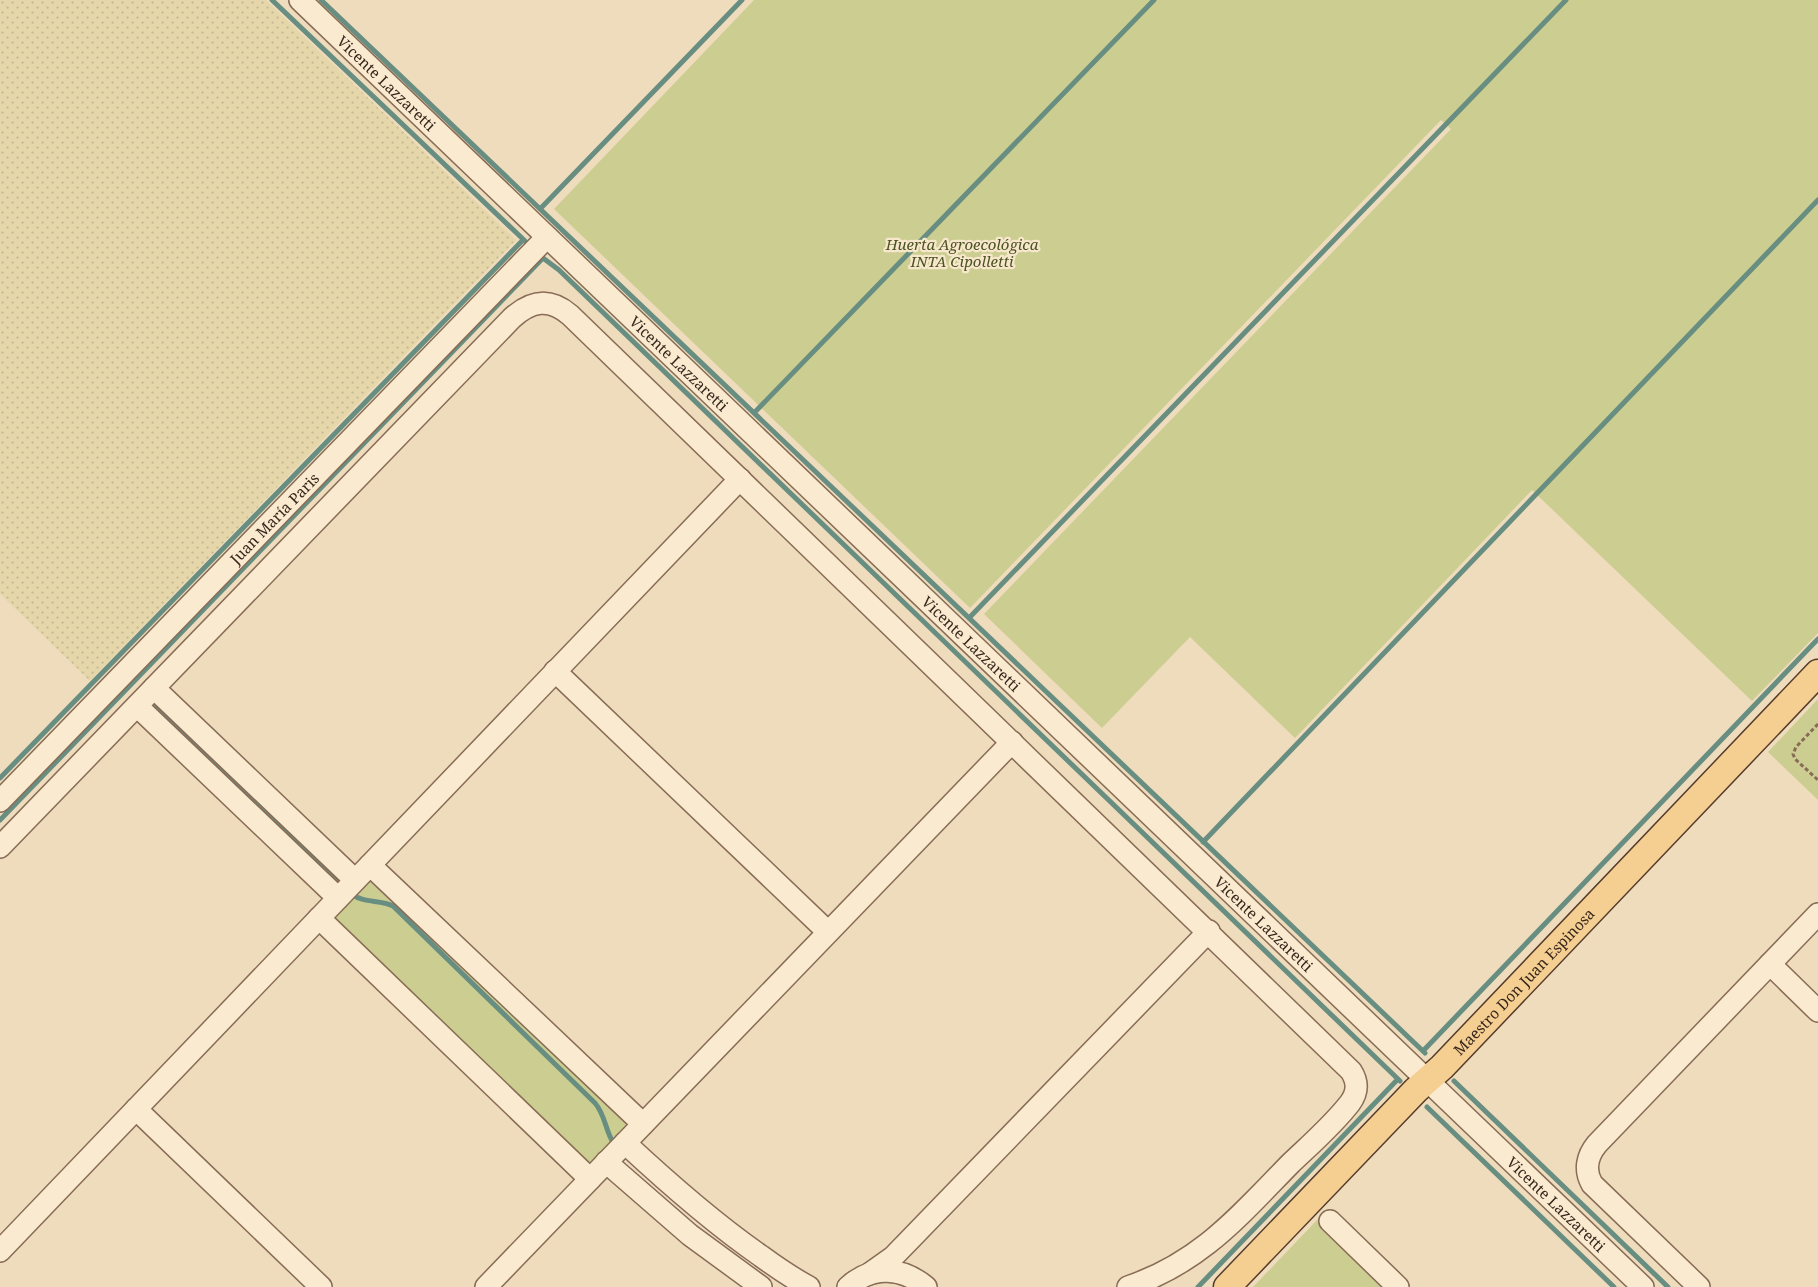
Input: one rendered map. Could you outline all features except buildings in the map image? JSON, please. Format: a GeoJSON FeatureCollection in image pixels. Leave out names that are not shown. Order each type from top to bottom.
{"type":"FeatureCollection","features":[{"type":"Feature","properties":{"kind":"main road","name":"Maestro Don Juan Espinosa"},"geometry":{"type":"LineString","coordinates":[[1227,1287],[1427,1080],[1442,1067],[1818,673]]}},
{"type":"Feature","properties":{"kind":"street","name":"Vicente Lazzaretti"},"geometry":{"type":"LineString","coordinates":[[300,0],[1643,1287]]}},
{"type":"Feature","properties":{"kind":"street","name":"Juan María Paris"},"geometry":{"type":"LineString","coordinates":[[1,799],[547,237]]}},
{"type":"Feature","properties":{"kind":"street"},"geometry":{"type":"LineString","coordinates":[[0,847],[512,318],[533,304],[550,303],[564,310],[1347,1065],[1356,1082],[1356,1093],[1347,1107],[1216,1237],[1174,1267],[1155,1277],[1128,1287]]}},
{"type":"Feature","properties":{"kind":"street"},"geometry":{"type":"LineString","coordinates":[[0,1251],[740,479]]}},
{"type":"Feature","properties":{"kind":"street"},"geometry":{"type":"LineString","coordinates":[[556,671],[828,932]]}},
{"type":"Feature","properties":{"kind":"street"},"geometry":{"type":"LineString","coordinates":[[154,688],[356,880]]}},
{"type":"Feature","properties":{"kind":"street"},"geometry":{"type":"LineString","coordinates":[[137,706],[338,898]]}},
{"type":"Feature","properties":{"kind":"street"},"geometry":{"type":"LineString","coordinates":[[486,1287],[1012,742]]}},
{"type":"Feature","properties":{"kind":"street"},"geometry":{"type":"LineString","coordinates":[[370,865],[643,1124]]}},
{"type":"Feature","properties":{"kind":"street"},"geometry":{"type":"LineString","coordinates":[[1699,1287],[1592,1184],[1587,1173],[1588,1160],[1597,1144],[1818,914]]}},
{"type":"Feature","properties":{"kind":"street"},"geometry":{"type":"LineString","coordinates":[[319,918],[590,1179]]}},
{"type":"Feature","properties":{"kind":"street"},"geometry":{"type":"LineString","coordinates":[[869,1274],[888,1261],[926,1223],[1209,931]]}},
{"type":"Feature","properties":{"kind":"street"},"geometry":{"type":"LineString","coordinates":[[1770,964],[1818,1011]]}},
{"type":"Feature","properties":{"kind":"street"},"geometry":{"type":"LineString","coordinates":[[136,1109],[321,1287]]}},
{"type":"Feature","properties":{"kind":"street"},"geometry":{"type":"LineString","coordinates":[[625,1143],[681,1194],[724,1229],[788,1275],[809,1287]]}},
{"type":"Feature","properties":{"kind":"street"},"geometry":{"type":"LineString","coordinates":[[606,1162],[690,1236],[761,1287]]}},
{"type":"Feature","properties":{"kind":"street"},"geometry":{"type":"LineString","coordinates":[[1330,1221],[1398,1287]]}},
{"type":"Feature","properties":{"kind":"street"},"geometry":{"type":"LineString","coordinates":[[924,1286],[915,1272],[913,1254],[916,1241],[926,1223]]}},
{"type":"Feature","properties":{"kind":"street"},"geometry":{"type":"LineString","coordinates":[[848,1287],[863,1276],[881,1271],[900,1272],[912,1277],[924,1286]]}},
{"type":"Feature","properties":{"kind":"path"},"geometry":{"type":"LineString","coordinates":[[1818,724],[1793,752],[1795,758],[1818,780]]}},
{"type":"Feature","properties":{"kind":"shaded area"},"geometry":{"type":"Polygon","coordinates":[[[0,0],[266,0],[516,240],[90,681],[0,594],[0,0]]]}},
{"type":"Feature","properties":{"kind":"green space","name":"Huerta Agroecológica INTA Cipolletti"},"geometry":{"type":"Polygon","coordinates":[[[754,0],[1818,0],[1818,633],[1752,701],[1532,490],[1295,738],[1190,637],[1102,728],[984,614],[1451,129],[1441,120],[970,608],[554,209],[754,0]]]}},
{"type":"Feature","properties":{"kind":"green space"},"geometry":{"type":"Polygon","coordinates":[[[1818,699],[1818,800],[1768,752],[1818,699]]]}},
{"type":"Feature","properties":{"kind":"green space"},"geometry":{"type":"Polygon","coordinates":[[[375,881],[624,1118],[626,1127],[594,1163],[589,1164],[335,922],[335,917],[365,883],[375,881]]]}},
{"type":"Feature","properties":{"kind":"green space"},"geometry":{"type":"Polygon","coordinates":[[[1319,1218],[1378,1274],[1384,1287],[1253,1287],[1319,1218]]]}},
{"type":"Feature","properties":{"kind":"waterway"},"geometry":{"type":"LineString","coordinates":[[272,0],[525,241]]}},
{"type":"Feature","properties":{"kind":"waterway"},"geometry":{"type":"LineString","coordinates":[[321,0],[1425,1053]]}},
{"type":"Feature","properties":{"kind":"waterway"},"geometry":{"type":"LineString","coordinates":[[540,209],[742,0]]}},
{"type":"Feature","properties":{"kind":"waterway"},"geometry":{"type":"LineString","coordinates":[[754,413],[1154,0]]}},
{"type":"Feature","properties":{"kind":"waterway"},"geometry":{"type":"LineString","coordinates":[[969,618],[1566,0]]}},
{"type":"Feature","properties":{"kind":"waterway"},"geometry":{"type":"LineString","coordinates":[[1203,842],[1818,200]]}},
{"type":"Feature","properties":{"kind":"waterway"},"geometry":{"type":"LineString","coordinates":[[0,778],[523,240]]}},
{"type":"Feature","properties":{"kind":"waterway"},"geometry":{"type":"LineString","coordinates":[[0,820],[543,258],[559,270],[1400,1081]]}},
{"type":"Feature","properties":{"kind":"waterway"},"geometry":{"type":"LineString","coordinates":[[1423,1051],[1818,639]]}},
{"type":"Feature","properties":{"kind":"waterway"},"geometry":{"type":"LineString","coordinates":[[156,707],[337,880]]}},
{"type":"Feature","properties":{"kind":"waterway"},"geometry":{"type":"LineString","coordinates":[[352,894],[362,899],[393,906],[595,1103],[599,1108],[614,1144]]}},
{"type":"Feature","properties":{"kind":"waterway"},"geometry":{"type":"LineString","coordinates":[[1198,1287],[1398,1079]]}},
{"type":"Feature","properties":{"kind":"waterway"},"geometry":{"type":"LineString","coordinates":[[1454,1081],[1668,1287]]}},
{"type":"Feature","properties":{"kind":"waterway"},"geometry":{"type":"LineString","coordinates":[[1427,1107],[1614,1287]]}}]}
